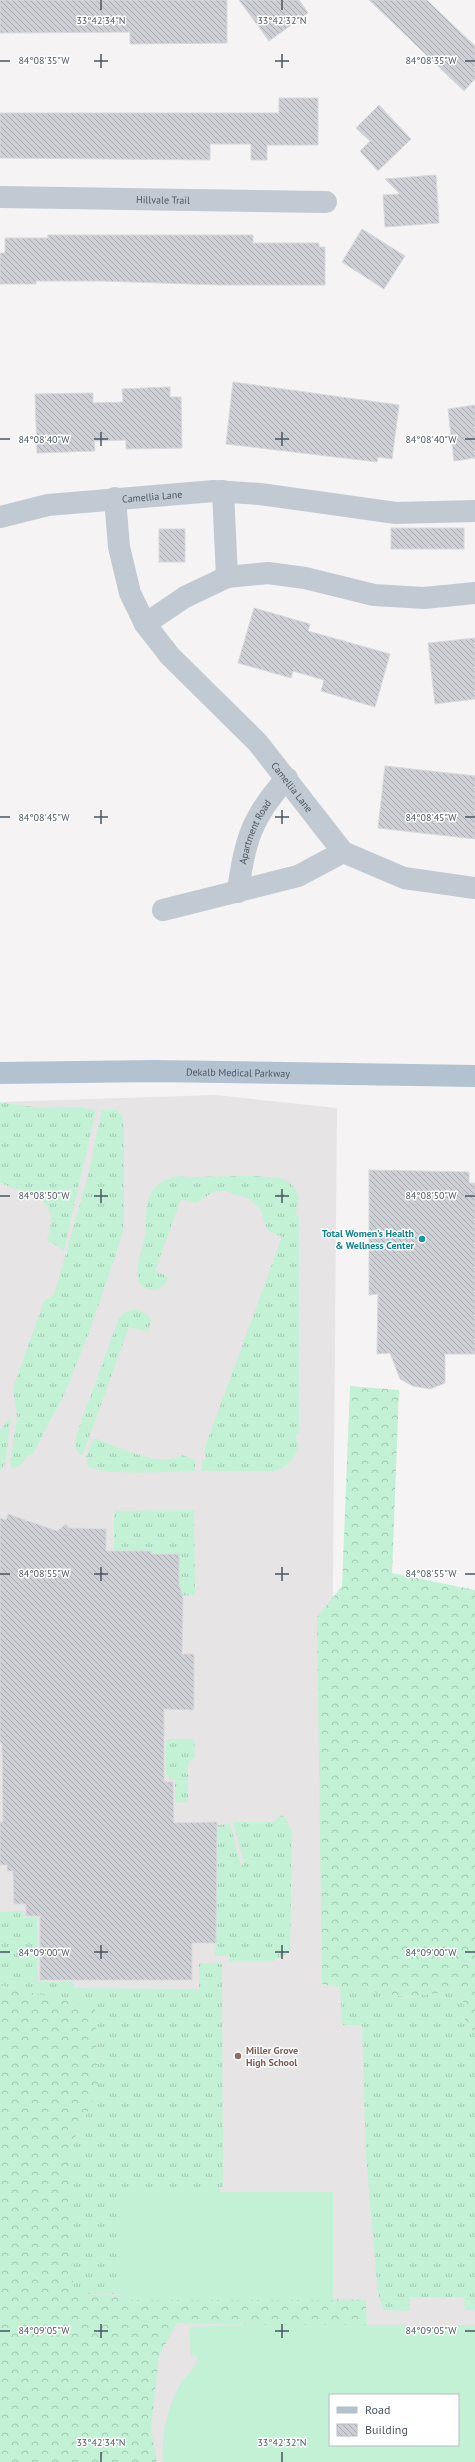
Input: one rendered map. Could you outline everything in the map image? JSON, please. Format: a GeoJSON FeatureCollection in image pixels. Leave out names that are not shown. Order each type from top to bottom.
{"type":"FeatureCollection","features":[{"type":"Feature","properties":{"kind":"main road","name":"Dekalb Medical Parkway"},"geometry":{"type":"LineString","coordinates":[[0,1073],[187,1072],[475,1076]]}},
{"type":"Feature","properties":{"kind":"street","name":"Hillvale Trail"},"geometry":{"type":"LineString","coordinates":[[0,197],[326,202]]}},
{"type":"Feature","properties":{"kind":"street","name":"Camellia Lane"},"geometry":{"type":"LineString","coordinates":[[0,517],[48,505],[115,498],[223,491],[260,494],[396,513],[475,511]]}},
{"type":"Feature","properties":{"kind":"street"},"geometry":{"type":"LineString","coordinates":[[223,491],[227,577]]}},
{"type":"Feature","properties":{"kind":"street","name":"Camellia Lane"},"geometry":{"type":"LineString","coordinates":[[115,498],[119,547],[130,593],[145,624],[170,656],[258,743],[287,778],[343,852],[404,878],[475,888]]}},
{"type":"Feature","properties":{"kind":"street"},"geometry":{"type":"LineString","coordinates":[[145,624],[185,597],[227,577],[268,573],[306,578],[374,595],[424,598],[475,593]]}},
{"type":"Feature","properties":{"kind":"street","name":"Apartment Road"},"geometry":{"type":"LineString","coordinates":[[238,892],[242,855],[254,822],[268,798],[287,778]]}},
{"type":"Feature","properties":{"kind":"street"},"geometry":{"type":"LineString","coordinates":[[163,910],[298,876],[343,852]]}},
{"type":"Feature","properties":{"kind":"shaded area","name":"Miller Grove High School"},"geometry":{"type":"Polygon","coordinates":[[[215,1095],[337,1108],[332,1689],[475,1694],[475,2462],[0,2462],[0,1102],[215,1095]]]}},
{"type":"Feature","properties":{"kind":"green space"},"geometry":{"type":"Polygon","coordinates":[[[0,1102],[40,1108],[76,1107],[96,1110],[64,1250],[47,1240],[51,1226],[47,1206],[33,1195],[0,1183],[0,1102]]]}},
{"type":"Feature","properties":{"kind":"green space"},"geometry":{"type":"Polygon","coordinates":[[[102,1110],[117,1110],[122,1116],[124,1126],[124,1225],[119,1245],[89,1333],[63,1397],[32,1455],[27,1455],[23,1463],[13,1469],[10,1464],[17,1417],[13,1388],[44,1301],[54,1295],[87,1180],[102,1110]]]}},
{"type":"Feature","properties":{"kind":"green space"},"geometry":{"type":"Polygon","coordinates":[[[179,1176],[191,1178],[241,1176],[277,1177],[286,1180],[297,1192],[298,1202],[296,1216],[299,1216],[299,1433],[295,1437],[299,1445],[293,1459],[287,1465],[274,1471],[202,1471],[202,1459],[205,1460],[205,1447],[282,1237],[267,1230],[261,1210],[248,1198],[225,1191],[215,1191],[196,1203],[181,1199],[155,1271],[167,1276],[167,1282],[159,1289],[148,1289],[142,1286],[138,1279],[138,1271],[145,1235],[148,1200],[153,1190],[159,1184],[168,1179],[179,1176]]]}},
{"type":"Feature","properties":{"kind":"green space"},"geometry":{"type":"Polygon","coordinates":[[[135,1309],[147,1314],[151,1320],[148,1332],[129,1327],[83,1454],[80,1455],[76,1449],[76,1436],[119,1318],[125,1312],[135,1309]]]}},
{"type":"Feature","properties":{"kind":"green space"},"geometry":{"type":"Polygon","coordinates":[[[350,1386],[399,1390],[392,1573],[475,1590],[475,2031],[466,2028],[462,1990],[407,1997],[322,1984],[317,1617],[342,1586],[350,1386]]]}},
{"type":"Feature","properties":{"kind":"green space"},"geometry":{"type":"Polygon","coordinates":[[[11,1417],[5,1464],[0,1471],[0,1430],[11,1417]]]}},
{"type":"Feature","properties":{"kind":"green space"},"geometry":{"type":"Polygon","coordinates":[[[94,1438],[126,1451],[151,1458],[173,1459],[182,1455],[195,1460],[195,1471],[123,1472],[97,1469],[88,1466],[86,1457],[94,1438]]]}},
{"type":"Feature","properties":{"kind":"green space"},"geometry":{"type":"Polygon","coordinates":[[[194,1510],[195,1595],[179,1596],[179,1554],[114,1551],[114,1511],[194,1510]]]}},
{"type":"Feature","properties":{"kind":"green space"},"geometry":{"type":"Polygon","coordinates":[[[169,1739],[194,1739],[195,1758],[189,1761],[188,1766],[188,1802],[175,1803],[175,1780],[169,1780],[169,1776],[166,1774],[166,1742],[169,1739]]]}},
{"type":"Feature","properties":{"kind":"green space"},"geometry":{"type":"Polygon","coordinates":[[[282,1815],[287,1820],[292,1833],[290,1952],[271,1962],[230,1962],[229,1956],[215,1956],[218,1825],[230,1824],[241,1866],[244,1863],[233,1822],[273,1822],[282,1815]]]}},
{"type":"Feature","properties":{"kind":"green space"},"geometry":{"type":"Polygon","coordinates":[[[24,1911],[23,1918],[37,1918],[38,1982],[74,1982],[74,1988],[199,1989],[199,1963],[222,1964],[223,2187],[220,2187],[220,2192],[120,2192],[120,2294],[72,2294],[69,2150],[98,2090],[95,2008],[0,1985],[0,1912],[24,1911]]]}},
{"type":"Feature","properties":{"kind":"green space"},"geometry":{"type":"Polygon","coordinates":[[[0,1985],[95,2008],[98,2090],[69,2150],[73,2294],[366,2300],[367,2328],[177,2323],[159,2356],[151,2429],[157,2462],[0,2462],[0,1985]]]}},
{"type":"Feature","properties":{"kind":"green space"},"geometry":{"type":"Polygon","coordinates":[[[340,1987],[407,1997],[463,1990],[466,2028],[475,2031],[475,2310],[465,2310],[464,2297],[410,2297],[410,2311],[383,2310],[378,2294],[366,2157],[362,2025],[342,2025],[340,1987]]]}},
{"type":"Feature","properties":{"kind":"green space"},"geometry":{"type":"Polygon","coordinates":[[[120,2192],[333,2192],[333,2300],[120,2300],[120,2192]]]}},
{"type":"Feature","properties":{"kind":"green space"},"geometry":{"type":"Polygon","coordinates":[[[247,2325],[475,2325],[475,2462],[163,2462],[164,2432],[168,2412],[180,2384],[196,2364],[198,2356],[191,2356],[189,2327],[247,2325]]]}},
{"type":"Feature","properties":{"kind":"building"},"geometry":{"type":"Polygon","coordinates":[[[0,0],[227,0],[227,43],[130,44],[130,32],[0,33],[0,0]]]}},
{"type":"Feature","properties":{"kind":"building"},"geometry":{"type":"Polygon","coordinates":[[[239,0],[299,0],[308,13],[269,41],[239,0]]]}},
{"type":"Feature","properties":{"kind":"building"},"geometry":{"type":"Polygon","coordinates":[[[369,0],[427,0],[475,46],[475,79],[464,91],[369,0]]]}},
{"type":"Feature","properties":{"kind":"building"},"geometry":{"type":"Polygon","coordinates":[[[279,98],[318,98],[318,145],[267,145],[267,160],[251,160],[251,144],[210,144],[210,160],[0,158],[0,113],[279,113],[279,98]]]}},
{"type":"Feature","properties":{"kind":"building"},"geometry":{"type":"Polygon","coordinates":[[[379,105],[411,139],[378,171],[360,151],[370,141],[356,128],[379,105]]]}},
{"type":"Feature","properties":{"kind":"building"},"geometry":{"type":"Polygon","coordinates":[[[436,175],[439,223],[385,227],[383,195],[400,194],[385,179],[436,175]]]}},
{"type":"Feature","properties":{"kind":"building"},"geometry":{"type":"Polygon","coordinates":[[[362,229],[405,256],[384,289],[342,262],[362,229]]]}},
{"type":"Feature","properties":{"kind":"building"},"geometry":{"type":"Polygon","coordinates":[[[48,235],[253,235],[253,243],[319,243],[319,247],[325,247],[325,285],[220,285],[102,281],[36,281],[36,284],[0,284],[0,253],[5,253],[5,238],[48,238],[48,235]]]}},
{"type":"Feature","properties":{"kind":"building"},"geometry":{"type":"Polygon","coordinates":[[[233,382],[399,405],[392,459],[378,457],[377,462],[226,444],[233,382]]]}},
{"type":"Feature","properties":{"kind":"building"},"geometry":{"type":"Polygon","coordinates":[[[170,387],[170,397],[181,397],[182,448],[126,449],[126,440],[94,441],[95,451],[37,453],[35,394],[93,393],[93,403],[123,402],[122,389],[170,387]]]}},
{"type":"Feature","properties":{"kind":"building"},"geometry":{"type":"Polygon","coordinates":[[[475,405],[475,458],[454,461],[448,409],[475,405]]]}},
{"type":"Feature","properties":{"kind":"building"},"geometry":{"type":"Polygon","coordinates":[[[391,528],[464,528],[464,549],[391,549],[391,528]]]}},
{"type":"Feature","properties":{"kind":"building"},"geometry":{"type":"Polygon","coordinates":[[[159,529],[185,529],[185,562],[159,562],[159,529]]]}},
{"type":"Feature","properties":{"kind":"building"},"geometry":{"type":"Polygon","coordinates":[[[254,608],[310,624],[308,631],[390,654],[375,707],[321,691],[324,680],[293,671],[291,678],[238,663],[254,608]]]}},
{"type":"Feature","properties":{"kind":"building"},"geometry":{"type":"Polygon","coordinates":[[[475,638],[475,699],[435,704],[428,643],[475,638]]]}},
{"type":"Feature","properties":{"kind":"building"},"geometry":{"type":"Polygon","coordinates":[[[385,766],[475,776],[475,839],[378,828],[385,766]]]}},
{"type":"Feature","properties":{"kind":"building","name":"Total Women’s Health & Wellness Center"},"geometry":{"type":"Polygon","coordinates":[[[369,1170],[469,1172],[469,1183],[475,1183],[475,1354],[445,1354],[445,1383],[430,1389],[413,1386],[400,1379],[390,1353],[377,1354],[378,1294],[369,1295],[369,1170]]]}},
{"type":"Feature","properties":{"kind":"building"},"geometry":{"type":"Polygon","coordinates":[[[8,1514],[57,1531],[66,1524],[69,1528],[106,1529],[106,1551],[151,1551],[151,1554],[179,1554],[179,1583],[183,1599],[182,1654],[194,1654],[194,1710],[164,1709],[164,1782],[173,1782],[174,1823],[217,1822],[216,1943],[192,1943],[192,1980],[40,1980],[40,1916],[26,1916],[26,1904],[14,1904],[13,1871],[7,1871],[7,1865],[0,1865],[0,1822],[3,1822],[2,1743],[0,1742],[0,1518],[6,1520],[8,1514]]]}},
{"type":"Feature","properties":{"kind":"place","name":"Total Women’s Health & Wellness Center"},"geometry":{"type":"Point","coordinates":[422,1239]}},
{"type":"Feature","properties":{"kind":"place","name":"Miller Grove High School"},"geometry":{"type":"Point","coordinates":[238,2056]}}]}
